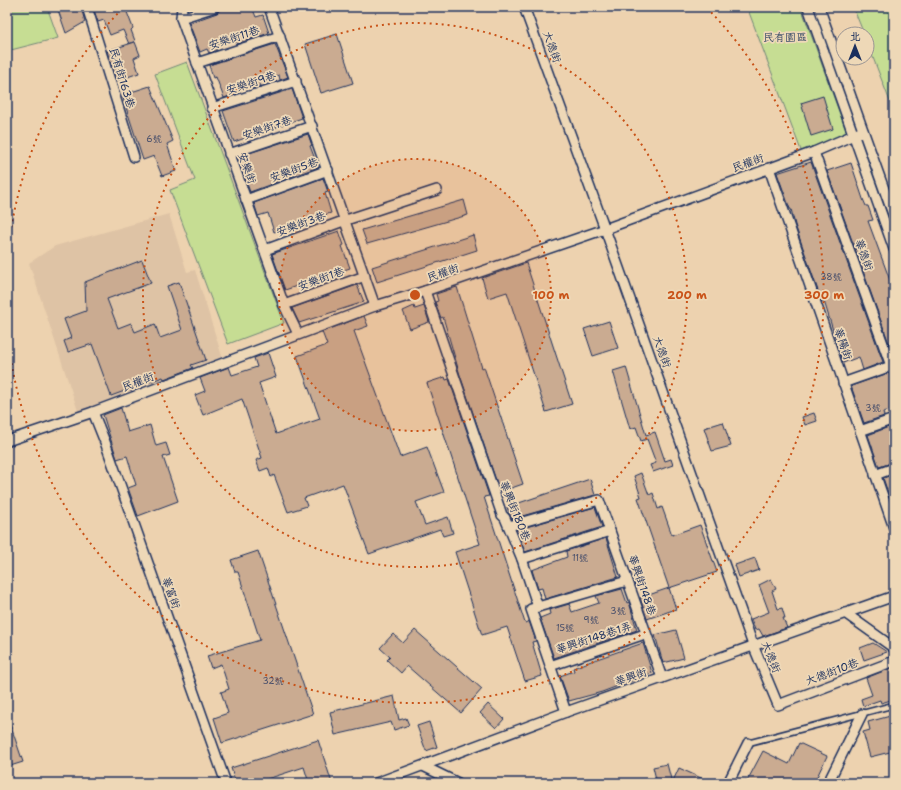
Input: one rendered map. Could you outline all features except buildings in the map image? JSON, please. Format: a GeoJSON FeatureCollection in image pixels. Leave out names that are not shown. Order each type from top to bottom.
{"type":"FeatureCollection","features":[{"type":"Feature","properties":{"kind":"street","name":"民有街163巷"},"geometry":{"type":"LineString","coordinates":[[87,7],[134,156]]}},
{"type":"Feature","properties":{"kind":"street","name":"安樂街"},"geometry":{"type":"LineString","coordinates":[[182,7],[181,18],[212,108],[284,305],[298,334]]}},
{"type":"Feature","properties":{"kind":"street"},"geometry":{"type":"LineString","coordinates":[[181,18],[215,7]]}},
{"type":"Feature","properties":{"kind":"street"},"geometry":{"type":"LineString","coordinates":[[269,7],[346,220],[375,306]]}},
{"type":"Feature","properties":{"kind":"street","name":"大德街"},"geometry":{"type":"LineString","coordinates":[[524,7],[605,229],[753,645],[778,705]]}},
{"type":"Feature","properties":{"kind":"street"},"geometry":{"type":"LineString","coordinates":[[808,7],[894,249]]}},
{"type":"Feature","properties":{"kind":"street"},"geometry":{"type":"LineString","coordinates":[[819,7],[894,217]]}},
{"type":"Feature","properties":{"kind":"street","name":"安樂街11巷"},"geometry":{"type":"LineString","coordinates":[[197,63],[280,36]]}},
{"type":"Feature","properties":{"kind":"street","name":"安樂街9巷"},"geometry":{"type":"LineString","coordinates":[[212,108],[296,81]]}},
{"type":"Feature","properties":{"kind":"street","name":"安樂街7巷"},"geometry":{"type":"LineString","coordinates":[[229,154],[312,126]]}},
{"type":"Feature","properties":{"kind":"street","name":"民權街"},"geometry":{"type":"LineString","coordinates":[[7,441],[93,412],[375,306],[425,291],[605,229],[814,152],[863,131]]}},
{"type":"Feature","properties":{"kind":"street","name":"華德街"},"geometry":{"type":"LineString","coordinates":[[814,152],[892,365]]}},
{"type":"Feature","properties":{"kind":"street","name":"華陽街"},"geometry":{"type":"LineString","coordinates":[[769,168],[894,528]]}},
{"type":"Feature","properties":{"kind":"street","name":"安樂街5巷"},"geometry":{"type":"LineString","coordinates":[[246,200],[328,170]]}},
{"type":"Feature","properties":{"kind":"street","name":"安樂街3巷"},"geometry":{"type":"LineString","coordinates":[[265,250],[346,220],[437,190]]}},
{"type":"Feature","properties":{"kind":"street","name":"安樂街1巷"},"geometry":{"type":"LineString","coordinates":[[284,305],[365,276]]}},
{"type":"Feature","properties":{"kind":"street","name":"華興街180巷"},"geometry":{"type":"LineString","coordinates":[[425,291],[502,515],[509,526],[522,559],[538,607]]}},
{"type":"Feature","properties":{"kind":"street"},"geometry":{"type":"LineString","coordinates":[[843,383],[892,365]]}},
{"type":"Feature","properties":{"kind":"street","name":"華富街"},"geometry":{"type":"LineString","coordinates":[[93,412],[226,783]]}},
{"type":"Feature","properties":{"kind":"street"},"geometry":{"type":"LineString","coordinates":[[860,431],[894,419]]}},
{"type":"Feature","properties":{"kind":"street"},"geometry":{"type":"LineString","coordinates":[[875,475],[894,468]]}},
{"type":"Feature","properties":{"kind":"street","name":"華興街148巷"},"geometry":{"type":"LineString","coordinates":[[509,526],[599,500],[645,634],[662,678]]}},
{"type":"Feature","properties":{"kind":"street"},"geometry":{"type":"LineString","coordinates":[[522,559],[610,531]]}},
{"type":"Feature","properties":{"kind":"street"},"geometry":{"type":"LineString","coordinates":[[566,712],[531,609],[627,581]]}},
{"type":"Feature","properties":{"kind":"street","name":"華興街"},"geometry":{"type":"LineString","coordinates":[[376,783],[566,712],[894,596]]}},
{"type":"Feature","properties":{"kind":"street"},"geometry":{"type":"LineString","coordinates":[[845,613],[894,648]]}},
{"type":"Feature","properties":{"kind":"street","name":"華興街148巷1弄"},"geometry":{"type":"LineString","coordinates":[[550,666],[645,634]]}},
{"type":"Feature","properties":{"kind":"street","name":"大德街10巷"},"geometry":{"type":"LineString","coordinates":[[778,705],[894,661]]}},
{"type":"Feature","properties":{"kind":"street"},"geometry":{"type":"LineString","coordinates":[[828,783],[862,714]]}},
{"type":"Feature","properties":{"kind":"street"},"geometry":{"type":"LineString","coordinates":[[728,783],[748,743]]}},
{"type":"Feature","properties":{"kind":"street"},"geometry":{"type":"LineString","coordinates":[[423,766],[458,783]]}},
{"type":"Feature","properties":{"kind":"lane"},"geometry":{"type":"LineString","coordinates":[[748,743],[894,705]]}},
{"type":"Feature","properties":{"kind":"shaded area"},"geometry":{"type":"Polygon","coordinates":[[[169,214],[187,272],[195,270],[226,369],[82,423],[29,263],[55,246],[169,214]]]}},
{"type":"Feature","properties":{"kind":"green space"},"geometry":{"type":"Polygon","coordinates":[[[7,7],[47,7],[58,38],[7,51],[7,7]]]}},
{"type":"Feature","properties":{"kind":"green space","name":"民有園區"},"geometry":{"type":"Polygon","coordinates":[[[747,7],[801,7],[846,134],[802,153],[747,7]]]}},
{"type":"Feature","properties":{"kind":"green space"},"geometry":{"type":"Polygon","coordinates":[[[853,7],[894,7],[894,112],[875,63],[875,26],[861,26],[853,7]]]}},
{"type":"Feature","properties":{"kind":"green space"},"geometry":{"type":"Polygon","coordinates":[[[187,62],[284,323],[228,344],[170,190],[195,180],[155,74],[187,62]]]}}]}
